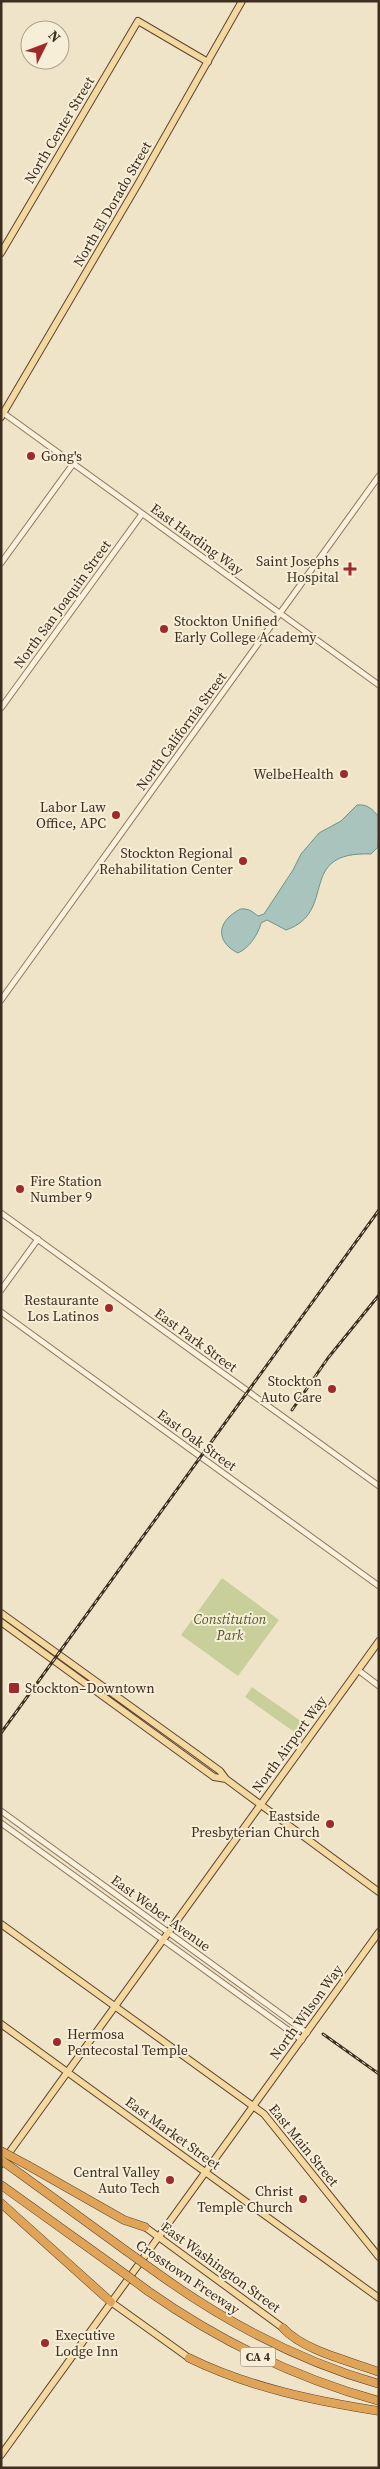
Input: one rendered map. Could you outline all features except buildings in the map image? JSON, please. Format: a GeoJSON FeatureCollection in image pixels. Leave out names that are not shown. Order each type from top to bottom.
{"type":"FeatureCollection","features":[{"type":"Feature","properties":{"kind":"highway"},"geometry":{"type":"LineString","coordinates":[[1,2151],[124,2220],[145,2227]]}},
{"type":"Feature","properties":{"kind":"highway","name":"Crosstown Freeway"},"geometry":{"type":"LineString","coordinates":[[1,2162],[205,2306],[287,2351],[333,2370],[379,2384]]}},
{"type":"Feature","properties":{"kind":"highway","name":"CA 4"},"geometry":{"type":"LineString","coordinates":[[1,2185],[199,2324],[280,2367],[332,2387],[379,2401]]}},
{"type":"Feature","properties":{"kind":"highway"},"geometry":{"type":"LineString","coordinates":[[1,2203],[111,2302]]}},
{"type":"Feature","properties":{"kind":"highway"},"geometry":{"type":"LineString","coordinates":[[283,2328],[289,2334],[309,2346],[379,2372]]}},
{"type":"Feature","properties":{"kind":"highway"},"geometry":{"type":"LineString","coordinates":[[189,2358],[218,2371],[286,2392],[379,2411]]}},
{"type":"Feature","properties":{"kind":"main road","name":"North El Dorado Street"},"geometry":{"type":"LineString","coordinates":[[2,414],[242,1]]}},
{"type":"Feature","properties":{"kind":"main road","name":"North Center Street"},"geometry":{"type":"LineString","coordinates":[[1,253],[138,21],[208,62]]}},
{"type":"Feature","properties":{"kind":"main road"},"geometry":{"type":"LineString","coordinates":[[1,1613],[220,1771],[226,1780],[379,1892]]}},
{"type":"Feature","properties":{"kind":"main road"},"geometry":{"type":"LineString","coordinates":[[1,1622],[214,1777],[226,1780]]}},
{"type":"Feature","properties":{"kind":"main road","name":"North Airport Way"},"geometry":{"type":"LineString","coordinates":[[1,2162],[379,1641]]}},
{"type":"Feature","properties":{"kind":"main road","name":"East Main Street"},"geometry":{"type":"LineString","coordinates":[[1,1924],[264,2114],[379,2257]]}},
{"type":"Feature","properties":{"kind":"main road","name":"North Wilson Way"},"geometry":{"type":"LineString","coordinates":[[1,2455],[379,1932]]}},
{"type":"Feature","properties":{"kind":"main road","name":"East Market Street"},"geometry":{"type":"LineString","coordinates":[[1,2024],[379,2298]]}},
{"type":"Feature","properties":{"kind":"main road","name":"East Washington Street"},"geometry":{"type":"LineString","coordinates":[[145,2227],[283,2328]]}},
{"type":"Feature","properties":{"kind":"main road"},"geometry":{"type":"LineString","coordinates":[[111,2302],[189,2358]]}},
{"type":"Feature","properties":{"kind":"street","name":"East Harding Way"},"geometry":{"type":"LineString","coordinates":[[2,414],[379,684]]}},
{"type":"Feature","properties":{"kind":"street"},"geometry":{"type":"LineString","coordinates":[[1,563],[73,464]]}},
{"type":"Feature","properties":{"kind":"street","name":"North California Street"},"geometry":{"type":"LineString","coordinates":[[1,1000],[379,476]]}},
{"type":"Feature","properties":{"kind":"street","name":"North San Joaquin Street"},"geometry":{"type":"LineString","coordinates":[[1,708],[142,514]]}},
{"type":"Feature","properties":{"kind":"street","name":"East Park Street"},"geometry":{"type":"LineString","coordinates":[[1,1213],[379,1486]]}},
{"type":"Feature","properties":{"kind":"street"},"geometry":{"type":"LineString","coordinates":[[1,1290],[38,1239]]}},
{"type":"Feature","properties":{"kind":"street","name":"East Oak Street"},"geometry":{"type":"LineString","coordinates":[[1,1312],[379,1586]]}},
{"type":"Feature","properties":{"kind":"street"},"geometry":{"type":"LineString","coordinates":[[358,1670],[379,1686]]}},
{"type":"Feature","properties":{"kind":"street","name":"East Weber Avenue"},"geometry":{"type":"LineString","coordinates":[[1,1811],[307,2033]]}},
{"type":"Feature","properties":{"kind":"street","name":"East Weber Avenue"},"geometry":{"type":"LineString","coordinates":[[1,1823],[302,2040]]}},
{"type":"Feature","properties":{"kind":"green space","name":"Constitution Park"},"geometry":{"type":"Polygon","coordinates":[[[222,1578],[279,1620],[238,1676],[181,1635],[222,1578]]]}},
{"type":"Feature","properties":{"kind":"green space"},"geometry":{"type":"Polygon","coordinates":[[[252,1687],[308,1726],[300,1736],[245,1697],[252,1687]]]}},
{"type":"Feature","properties":{"kind":"water"},"geometry":{"type":"Polygon","coordinates":[[[357,805],[364,805],[379,817],[378,847],[371,854],[348,856],[333,862],[325,872],[311,910],[302,921],[286,930],[267,920],[261,923],[260,928],[246,948],[238,953],[227,945],[223,940],[222,929],[228,918],[241,909],[250,910],[258,916],[264,914],[293,870],[301,854],[319,833],[341,821],[357,805]]]}},
{"type":"Feature","properties":{"kind":"railway"},"geometry":{"type":"LineString","coordinates":[[1,1733],[379,1210]]}},
{"type":"Feature","properties":{"kind":"railway"},"geometry":{"type":"LineString","coordinates":[[292,1410],[328,1358],[379,1295]]}},
{"type":"Feature","properties":{"kind":"railway"},"geometry":{"type":"LineString","coordinates":[[323,2034],[379,2074]]}},
{"type":"Feature","properties":{"kind":"place","name":"Gong's"},"geometry":{"type":"Point","coordinates":[31,456]}},
{"type":"Feature","properties":{"kind":"place","name":"Saint Josephs Hospital"},"geometry":{"type":"Point","coordinates":[350,569]}},
{"type":"Feature","properties":{"kind":"place","name":"Stockton Unified Early College Academy"},"geometry":{"type":"Point","coordinates":[164,629]}},
{"type":"Feature","properties":{"kind":"place","name":"WelbeHealth"},"geometry":{"type":"Point","coordinates":[344,774]}},
{"type":"Feature","properties":{"kind":"place","name":"Labor Law Office, APC"},"geometry":{"type":"Point","coordinates":[116,815]}},
{"type":"Feature","properties":{"kind":"place","name":"Stockton Regional Rehabilitation Center"},"geometry":{"type":"Point","coordinates":[243,861]}},
{"type":"Feature","properties":{"kind":"place","name":"Fire Station Number 9"},"geometry":{"type":"Point","coordinates":[20,1189]}},
{"type":"Feature","properties":{"kind":"place","name":"Restaurante Los Latinos"},"geometry":{"type":"Point","coordinates":[109,1308]}},
{"type":"Feature","properties":{"kind":"place","name":"Stockton Auto Care"},"geometry":{"type":"Point","coordinates":[332,1389]}},
{"type":"Feature","properties":{"kind":"place","name":"Stockton–Downtown"},"geometry":{"type":"Point","coordinates":[14,1688]}},
{"type":"Feature","properties":{"kind":"place","name":"Eastside Presbyterian Church"},"geometry":{"type":"Point","coordinates":[330,1824]}},
{"type":"Feature","properties":{"kind":"place","name":"Hermosa Pentecostal Temple"},"geometry":{"type":"Point","coordinates":[57,2042]}},
{"type":"Feature","properties":{"kind":"place","name":"Central Valley Auto Tech"},"geometry":{"type":"Point","coordinates":[170,2180]}},
{"type":"Feature","properties":{"kind":"place","name":"Christ Temple Church"},"geometry":{"type":"Point","coordinates":[303,2199]}},
{"type":"Feature","properties":{"kind":"place","name":"Executive Lodge Inn"},"geometry":{"type":"Point","coordinates":[45,2343]}}]}
